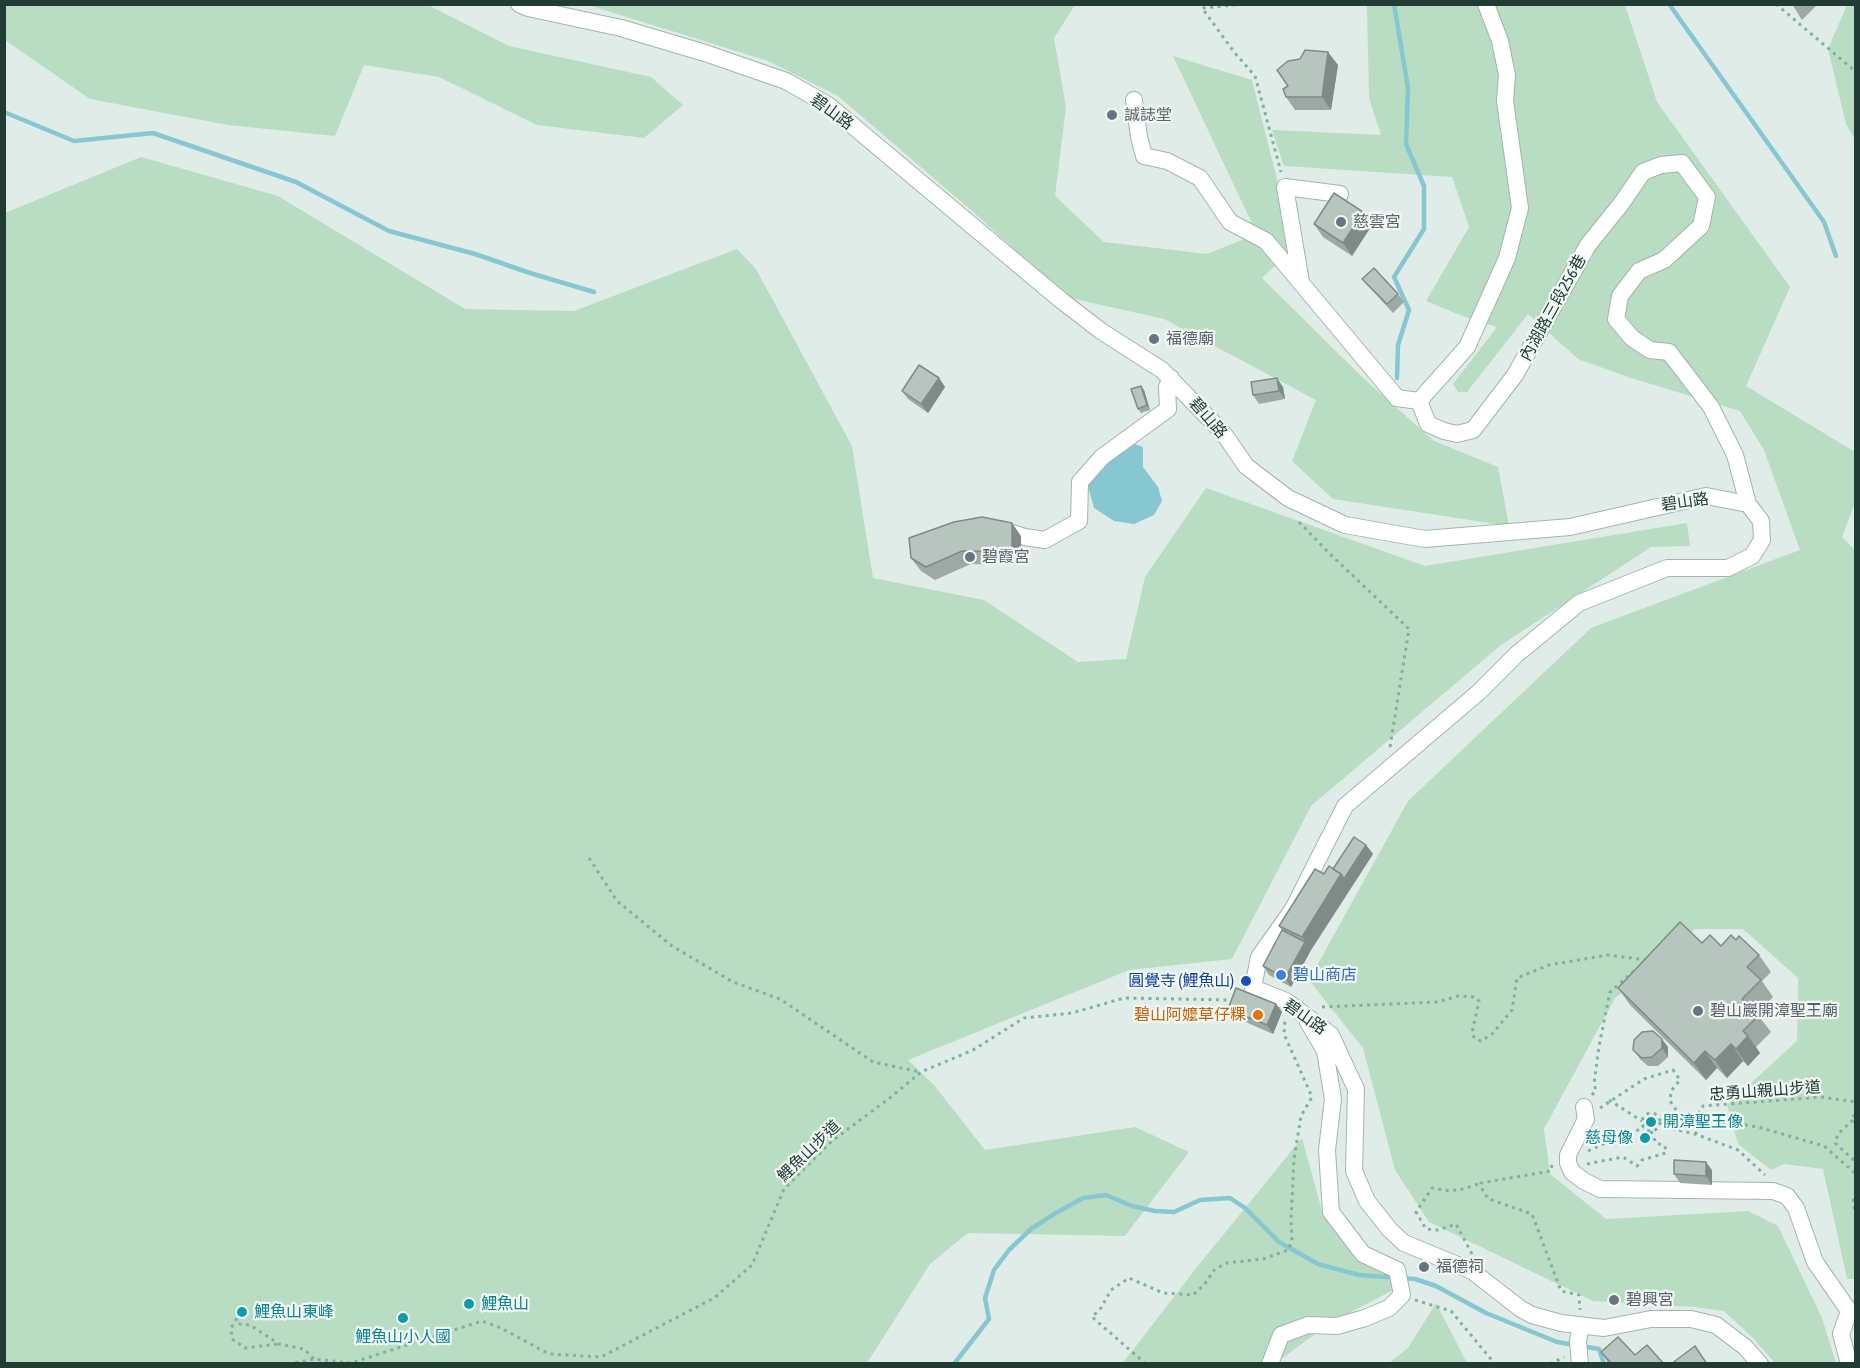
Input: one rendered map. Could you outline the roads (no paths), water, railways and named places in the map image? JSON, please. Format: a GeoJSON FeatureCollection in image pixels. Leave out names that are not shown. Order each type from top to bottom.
{"type":"FeatureCollection","features":[{"type":"Feature","properties":{"kind":"street","name":"碧山路"},"geometry":{"type":"LineString","coordinates":[[519,4],[528,8],[621,28],[705,53],[786,81],[828,105],[1062,301],[1101,331],[1162,369],[1224,434],[1246,466],[1288,498],[1345,525],[1425,539],[1570,527],[1706,496],[1748,504],[1761,521],[1762,540],[1752,556],[1728,568],[1667,568],[1579,603],[1517,654],[1479,692],[1345,806],[1293,909],[1259,957],[1253,988],[1295,1008],[1331,1035],[1356,1089],[1354,1171],[1368,1201],[1390,1230],[1404,1243],[1472,1271],[1532,1315],[1581,1326],[1604,1328],[1651,1319],[1691,1319],[1716,1325],[1745,1347],[1760,1364]]}},
{"type":"Feature","properties":{"kind":"street"},"geometry":{"type":"LineString","coordinates":[[1134,100],[1144,156],[1167,161],[1200,178],[1230,222],[1266,242],[1397,398],[1419,401],[1467,347],[1507,258],[1520,208],[1505,101],[1507,75],[1500,41],[1486,4]]}},
{"type":"Feature","properties":{"kind":"street","name":"內湖路三段256巷"},"geometry":{"type":"LineString","coordinates":[[1419,401],[1428,424],[1457,434],[1473,430],[1515,375],[1588,245],[1622,204],[1643,172],[1661,165],[1682,162],[1707,197],[1701,226],[1664,260],[1640,271],[1620,296],[1616,319],[1632,338],[1650,350],[1669,352],[1711,407],[1736,455],[1748,504]]}},
{"type":"Feature","properties":{"kind":"street"},"geometry":{"type":"LineString","coordinates":[[1302,284],[1285,187],[1340,194]]}},
{"type":"Feature","properties":{"kind":"street"},"geometry":{"type":"LineString","coordinates":[[984,528],[994,527],[1025,537],[1045,540],[1080,521],[1080,482],[1102,457],[1168,409],[1167,387],[1171,378]]}},
{"type":"Feature","properties":{"kind":"street"},"geometry":{"type":"LineString","coordinates":[[1270,1364],[1281,1335],[1308,1325],[1337,1326],[1389,1308],[1400,1284],[1363,1254],[1331,1212],[1327,1150],[1333,1099],[1325,1051],[1295,1008]]}},
{"type":"Feature","properties":{"kind":"street"},"geometry":{"type":"LineString","coordinates":[[1590,1109],[1568,1155],[1568,1164],[1572,1172],[1600,1189],[1773,1191],[1787,1196],[1796,1208],[1815,1262],[1852,1312],[1841,1334],[1849,1364]]}},
{"type":"Feature","properties":{"kind":"street"},"geometry":{"type":"LineString","coordinates":[[1580,1364],[1578,1341],[1581,1326]]}},
{"type":"Feature","properties":{"kind":"water"},"geometry":{"type":"Polygon","coordinates":[[[1125,440],[1143,447],[1143,467],[1158,487],[1162,501],[1154,515],[1134,524],[1114,521],[1094,508],[1088,486],[1096,464],[1125,440]]]}},
{"type":"Feature","properties":{"kind":"waterway"},"geometry":{"type":"LineString","coordinates":[[1394,4],[1408,88],[1406,144],[1424,186],[1424,229],[1394,277],[1409,310],[1398,345],[1397,378]]}},
{"type":"Feature","properties":{"kind":"waterway"},"geometry":{"type":"LineString","coordinates":[[1669,4],[1824,222],[1836,256]]}},
{"type":"Feature","properties":{"kind":"waterway"},"geometry":{"type":"LineString","coordinates":[[4,112],[74,141],[153,133],[296,182],[389,231],[475,254],[594,292]]}},
{"type":"Feature","properties":{"kind":"waterway"},"geometry":{"type":"LineString","coordinates":[[954,1364],[989,1319],[985,1298],[994,1270],[1009,1250],[1031,1229],[1054,1214],[1083,1198],[1106,1195],[1132,1206],[1174,1212],[1200,1200],[1230,1198],[1245,1208],[1279,1242],[1318,1264],[1359,1275],[1415,1279],[1436,1286],[1486,1313],[1557,1342],[1599,1349],[1604,1364]]}},
{"type":"Feature","properties":{"kind":"place","name":"誠誌堂"},"geometry":{"type":"Point","coordinates":[1112,115]}},
{"type":"Feature","properties":{"kind":"place","name":"慈雲宮"},"geometry":{"type":"Point","coordinates":[1341,222]}},
{"type":"Feature","properties":{"kind":"place","name":"福德廟"},"geometry":{"type":"Point","coordinates":[1154,339]}},
{"type":"Feature","properties":{"kind":"place","name":"碧霞宮"},"geometry":{"type":"Point","coordinates":[970,557]}},
{"type":"Feature","properties":{"kind":"place","name":"碧山商店"},"geometry":{"type":"Point","coordinates":[1281,975]}},
{"type":"Feature","properties":{"kind":"place","name":"圓覺寺 (鯉魚山)"},"geometry":{"type":"Point","coordinates":[1246,981]}},
{"type":"Feature","properties":{"kind":"place","name":"碧山巖開漳聖王廟"},"geometry":{"type":"Point","coordinates":[1698,1011]}},
{"type":"Feature","properties":{"kind":"place","name":"碧山阿嬤草仔粿"},"geometry":{"type":"Point","coordinates":[1258,1015]}},
{"type":"Feature","properties":{"kind":"place","name":"開漳聖王像"},"geometry":{"type":"Point","coordinates":[1651,1122]}},
{"type":"Feature","properties":{"kind":"place","name":"慈母像"},"geometry":{"type":"Point","coordinates":[1645,1138]}},
{"type":"Feature","properties":{"kind":"place","name":"福德祠"},"geometry":{"type":"Point","coordinates":[1424,1267]}},
{"type":"Feature","properties":{"kind":"place","name":"碧興宮"},"geometry":{"type":"Point","coordinates":[1614,1300]}},
{"type":"Feature","properties":{"kind":"place","name":"鯉魚山"},"geometry":{"type":"Point","coordinates":[469,1304]}},
{"type":"Feature","properties":{"kind":"place","name":"鯉魚山東峰"},"geometry":{"type":"Point","coordinates":[242,1312]}},
{"type":"Feature","properties":{"kind":"place","name":"鯉魚山小人國"},"geometry":{"type":"Point","coordinates":[403,1318]}}]}
